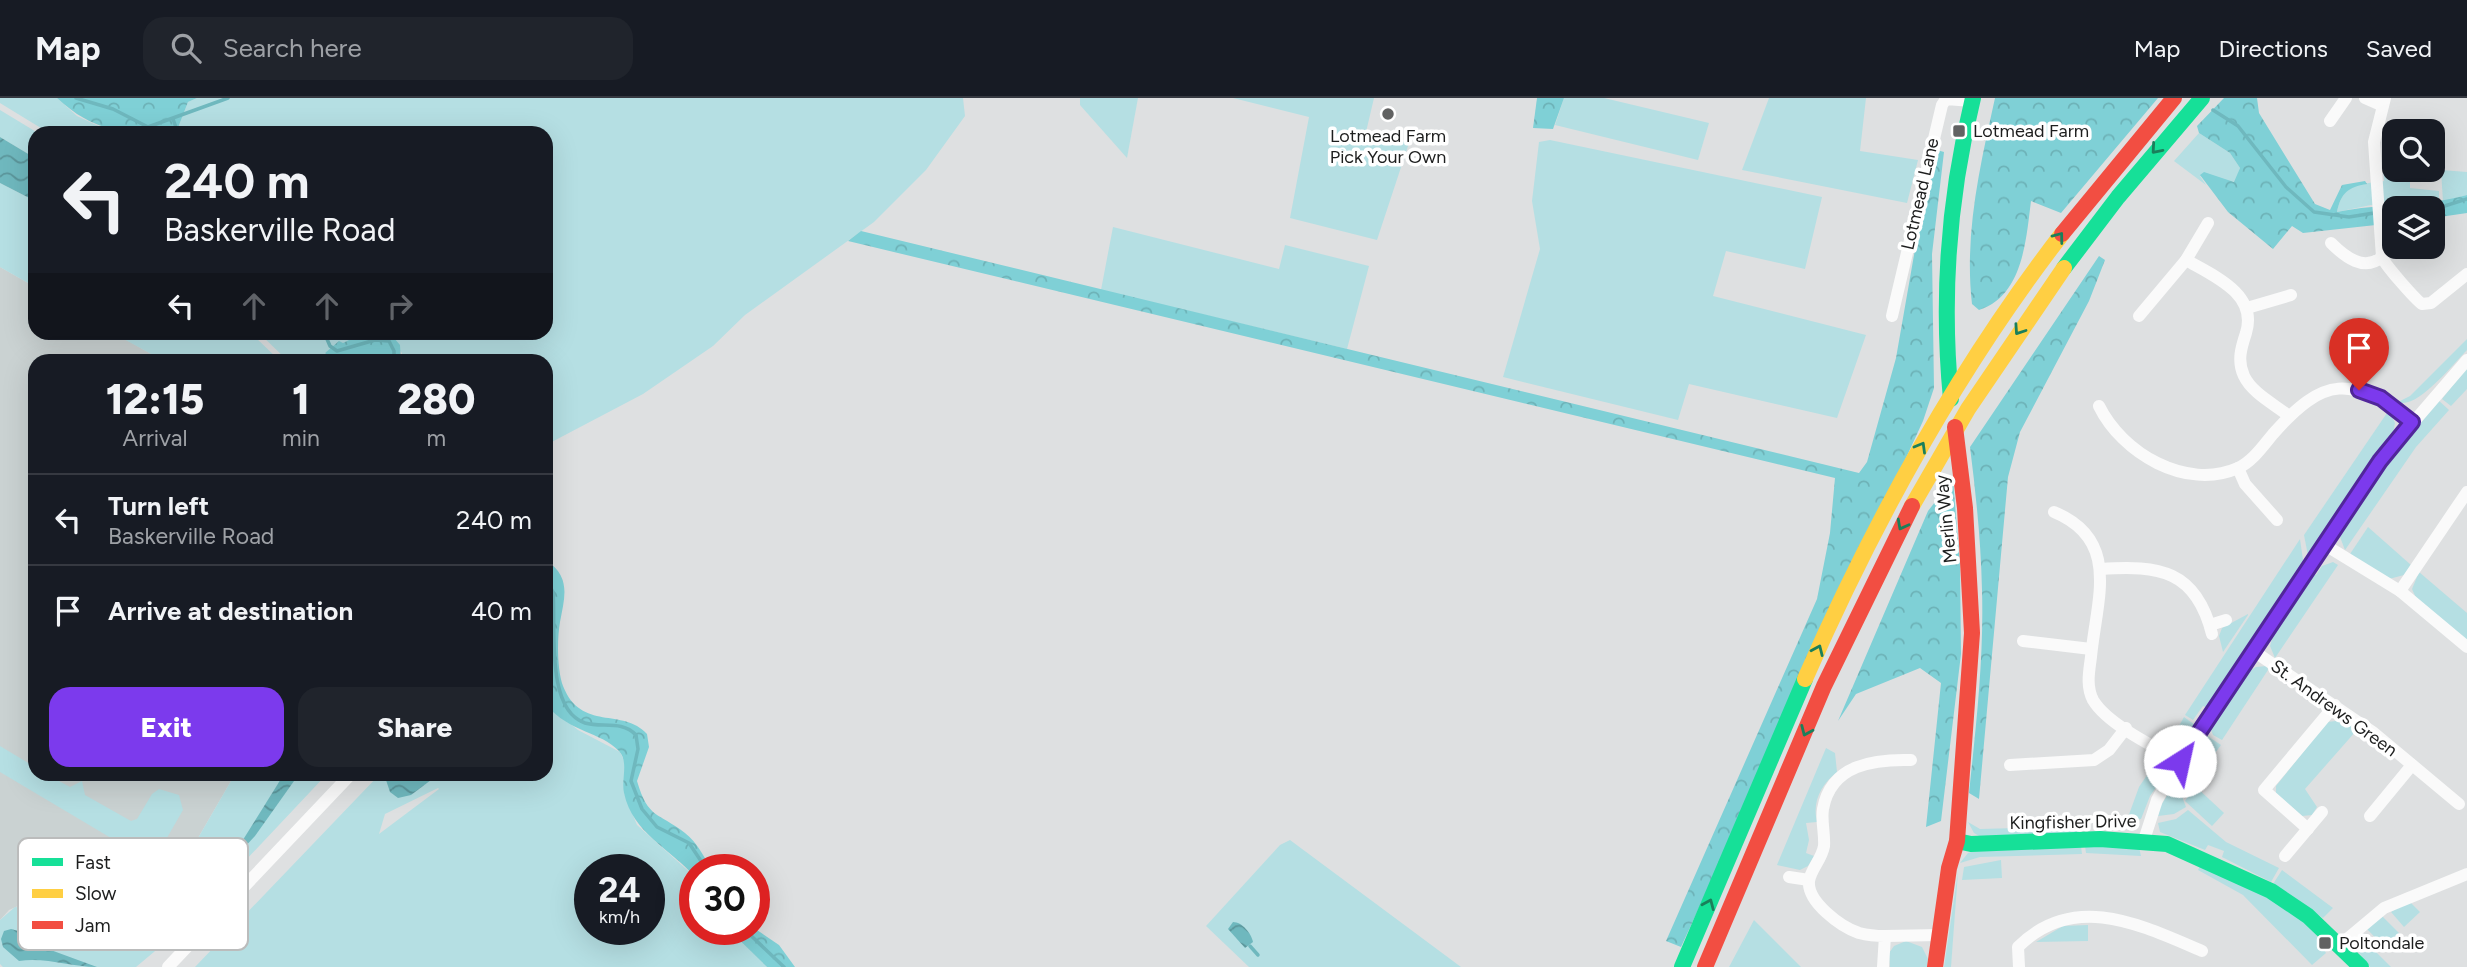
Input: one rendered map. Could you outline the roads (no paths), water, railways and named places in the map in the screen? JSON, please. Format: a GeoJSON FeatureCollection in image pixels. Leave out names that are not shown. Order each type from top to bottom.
{"type":"FeatureCollection","features":[{"type":"Feature","properties":{"kind":"main road"},"geometry":{"type":"LineString","coordinates":[[1682,967],[1827,629],[1897,488],[1978,354],[2021,289],[2088,200],[2174,98]]}},
{"type":"Feature","properties":{"kind":"main road"},"geometry":{"type":"LineString","coordinates":[[1705,967],[1849,631],[1900,529],[1956,429],[2014,337],[2076,250],[2113,201],[2202,98]]}},
{"type":"Feature","properties":{"kind":"main road","name":"Merlin Way"},"geometry":{"type":"LineString","coordinates":[[1935,967],[1949,867],[1957,841],[1972,633],[1965,508],[1944,345],[1942,284],[1945,243],[1972,99]]}},
{"type":"Feature","properties":{"kind":"main road","name":"Kingfisher Drive"},"geometry":{"type":"LineString","coordinates":[[1957,841],[1971,844],[2144,840],[2183,850],[2249,878],[2294,902],[2341,944],[2361,967]]}},
{"type":"Feature","properties":{"kind":"street"},"geometry":{"type":"LineString","coordinates":[[2330,121],[2346,98]]}},
{"type":"Feature","properties":{"kind":"street"},"geometry":{"type":"LineString","coordinates":[[2331,243],[2343,255],[2357,262],[2371,264],[2382,257],[2374,142],[2383,102],[2365,98]]}},
{"type":"Feature","properties":{"kind":"street","name":"Lotmead Lane"},"geometry":{"type":"LineString","coordinates":[[1892,316],[1942,105],[1946,99],[1972,99]]}},
{"type":"Feature","properties":{"kind":"street"},"geometry":{"type":"LineString","coordinates":[[2139,316],[2186,260],[2208,223]]}},
{"type":"Feature","properties":{"kind":"street"},"geometry":{"type":"LineString","coordinates":[[2383,259],[2387,269],[2405,283],[2422,304],[2431,303],[2467,274]]}},
{"type":"Feature","properties":{"kind":"street"},"geometry":{"type":"LineString","coordinates":[[2186,260],[2235,291],[2247,308],[2248,319],[2239,354],[2241,367],[2253,388],[2289,416]]}},
{"type":"Feature","properties":{"kind":"street"},"geometry":{"type":"LineString","coordinates":[[2247,308],[2291,295]]}},
{"type":"Feature","properties":{"kind":"street"},"geometry":{"type":"LineString","coordinates":[[2144,840],[2157,800],[2180,761],[2380,461],[2467,360]]}},
{"type":"Feature","properties":{"kind":"street"},"geometry":{"type":"LineString","coordinates":[[2099,406],[2110,425],[2129,446],[2158,464],[2202,473],[2238,468],[2249,461],[2309,398],[2328,390],[2349,388],[2370,393],[2412,422]]}},
{"type":"Feature","properties":{"kind":"street"},"geometry":{"type":"LineString","coordinates":[[2238,468],[2245,484],[2270,504],[2277,520]]}},
{"type":"Feature","properties":{"kind":"street"},"geometry":{"type":"LineString","coordinates":[[2400,591],[2467,492]]}},
{"type":"Feature","properties":{"kind":"street"},"geometry":{"type":"LineString","coordinates":[[2054,512],[2083,529],[2095,550],[2101,569],[2091,649],[2091,694],[2104,713],[2180,761]]}},
{"type":"Feature","properties":{"kind":"street"},"geometry":{"type":"LineString","coordinates":[[2325,545],[2400,591],[2467,647]]}},
{"type":"Feature","properties":{"kind":"street"},"geometry":{"type":"LineString","coordinates":[[2101,569],[2148,568],[2175,576],[2199,599],[2211,630],[2226,620]]}},
{"type":"Feature","properties":{"kind":"street"},"geometry":{"type":"LineString","coordinates":[[2023,641],[2091,649]]}},
{"type":"Feature","properties":{"kind":"street","name":"St. Andrews Green"},"geometry":{"type":"LineString","coordinates":[[2255,652],[2335,705],[2459,804]]}},
{"type":"Feature","properties":{"kind":"street"},"geometry":{"type":"LineString","coordinates":[[2308,829],[2264,790],[2335,705]]}},
{"type":"Feature","properties":{"kind":"street"},"geometry":{"type":"LineString","coordinates":[[2010,765],[2094,760],[2109,750],[2126,728]]}},
{"type":"Feature","properties":{"kind":"street"},"geometry":{"type":"LineString","coordinates":[[1912,760],[1866,762],[1846,772],[1835,782],[1825,801],[1824,848],[1809,880],[1814,896],[1841,924],[1859,933],[1885,936],[1939,935]]}},
{"type":"Feature","properties":{"kind":"street","name":"St. Andrews Green"},"geometry":{"type":"LineString","coordinates":[[2370,816],[2412,765]]}},
{"type":"Feature","properties":{"kind":"street"},"geometry":{"type":"LineString","coordinates":[[248,883],[344,781]]}},
{"type":"Feature","properties":{"kind":"street"},"geometry":{"type":"LineString","coordinates":[[2285,856],[2322,812]]}},
{"type":"Feature","properties":{"kind":"street"},"geometry":{"type":"LineString","coordinates":[[2341,944],[2384,908],[2467,874]]}},
{"type":"Feature","properties":{"kind":"street"},"geometry":{"type":"LineString","coordinates":[[1789,877],[1809,880]]}},
{"type":"Feature","properties":{"kind":"street"},"geometry":{"type":"LineString","coordinates":[[2018,967],[2018,947],[2044,926],[2065,918],[2130,923],[2203,951]]}},
{"type":"Feature","properties":{"kind":"street"},"geometry":{"type":"LineString","coordinates":[[1883,967],[1885,936]]}},
{"type":"Feature","properties":{"kind":"street"},"geometry":{"type":"LineString","coordinates":[[168,967],[184,950]]}},
{"type":"Feature","properties":{"kind":"water"},"geometry":{"type":"Polygon","coordinates":[[[0,137],[28,154],[28,197],[0,183],[0,137]]]}},
{"type":"Feature","properties":{"kind":"water"},"geometry":{"type":"Polygon","coordinates":[[[280,781],[294,781],[255,836],[248,843],[248,838],[244,838],[280,781]]]}},
{"type":"Feature","properties":{"kind":"water"},"geometry":{"type":"Polygon","coordinates":[[[386,781],[430,781],[411,795],[398,798],[390,792],[386,781]]]}},
{"type":"Feature","properties":{"kind":"water"},"geometry":{"type":"Polygon","coordinates":[[[1233,922],[1243,926],[1252,939],[1253,942],[1245,948],[1228,929],[1233,922]]]}},
{"type":"Feature","properties":{"kind":"water"},"geometry":{"type":"Polygon","coordinates":[[[4,931],[18,931],[18,950],[51,950],[97,967],[39,960],[19,961],[3,947],[1,939],[4,931]]]}},
{"type":"Feature","properties":{"kind":"waterway"},"geometry":{"type":"LineString","coordinates":[[76,98],[113,109],[146,126]]}},
{"type":"Feature","properties":{"kind":"waterway"},"geometry":{"type":"LineString","coordinates":[[151,126],[228,98]]}},
{"type":"Feature","properties":{"kind":"waterway"},"geometry":{"type":"LineString","coordinates":[[2213,110],[2238,126],[2286,187],[2314,212],[2349,217],[2374,213]]}},
{"type":"Feature","properties":{"kind":"waterway"},"geometry":{"type":"LineString","coordinates":[[173,119],[176,126]]}},
{"type":"Feature","properties":{"kind":"waterway"},"geometry":{"type":"LineString","coordinates":[[2445,206],[2467,199]]}},
{"type":"Feature","properties":{"kind":"waterway"},"geometry":{"type":"LineString","coordinates":[[327,340],[337,351],[375,340]]}},
{"type":"Feature","properties":{"kind":"waterway"},"geometry":{"type":"LineString","coordinates":[[375,340],[389,341],[394,354]]}},
{"type":"Feature","properties":{"kind":"waterway"},"geometry":{"type":"LineString","coordinates":[[553,592],[555,665],[564,702],[572,715],[585,723],[618,726],[636,735],[638,749],[631,781],[642,809],[657,827],[689,843],[696,854]]}},
{"type":"Feature","properties":{"kind":"waterway"},"geometry":{"type":"LineString","coordinates":[[761,945],[784,967]]}},
{"type":"Feature","properties":{"kind":"waterway"},"geometry":{"type":"LineString","coordinates":[[1250,946],[1258,955]]}},
{"type":"Feature","properties":{"kind":"place","name":"Lotmead Farm Pick Your Own"},"geometry":{"type":"Point","coordinates":[1388,114]}},
{"type":"Feature","properties":{"kind":"place","name":"Lotmead Farm"},"geometry":{"type":"Point","coordinates":[1959,131]}},
{"type":"Feature","properties":{"kind":"place","name":"Poltondale"},"geometry":{"type":"Point","coordinates":[2325,943]}}]}
